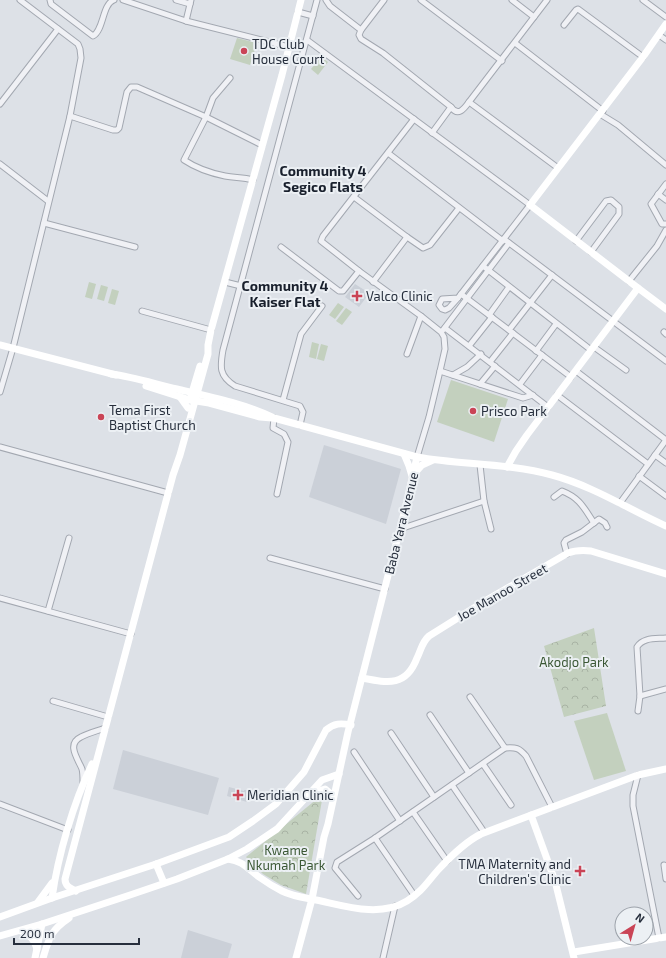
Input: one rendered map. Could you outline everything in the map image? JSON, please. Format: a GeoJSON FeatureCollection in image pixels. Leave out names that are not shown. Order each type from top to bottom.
{"type":"FeatureCollection","features":[{"type":"Feature","properties":{"kind":"main road"},"geometry":{"type":"LineString","coordinates":[[76,891],[65,883],[65,879],[168,493],[180,455],[204,353],[208,345],[301,0]]}},
{"type":"Feature","properties":{"kind":"main road"},"geometry":{"type":"LineString","coordinates":[[666,24],[601,113],[530,205],[666,309]]}},
{"type":"Feature","properties":{"kind":"main road"},"geometry":{"type":"LineString","coordinates":[[507,467],[516,451],[548,407],[638,288]]}},
{"type":"Feature","properties":{"kind":"main road"},"geometry":{"type":"LineString","coordinates":[[0,344],[111,374],[180,397],[194,397]]}},
{"type":"Feature","properties":{"kind":"main road"},"geometry":{"type":"LineString","coordinates":[[111,374],[126,376],[177,389],[194,397]]}},
{"type":"Feature","properties":{"kind":"main road"},"geometry":{"type":"LineString","coordinates":[[177,389],[198,381]]}},
{"type":"Feature","properties":{"kind":"main road"},"geometry":{"type":"LineString","coordinates":[[190,410],[211,400],[198,381]]}},
{"type":"Feature","properties":{"kind":"main road"},"geometry":{"type":"LineString","coordinates":[[180,397],[190,410]]}},
{"type":"Feature","properties":{"kind":"main road","name":"Baba Yara Avenue"},"geometry":{"type":"LineString","coordinates":[[194,397],[265,413],[274,418],[417,457],[351,725],[346,737],[337,774],[312,899],[296,958]]}},
{"type":"Feature","properties":{"kind":"main road"},"geometry":{"type":"LineString","coordinates":[[404,454],[412,479]]}},
{"type":"Feature","properties":{"kind":"main road"},"geometry":{"type":"LineString","coordinates":[[417,457],[541,472],[582,485],[666,526]]}},
{"type":"Feature","properties":{"kind":"main road"},"geometry":{"type":"LineString","coordinates":[[412,479],[422,465],[433,460]]}},
{"type":"Feature","properties":{"kind":"main road","name":"Joe Manoo Street"},"geometry":{"type":"LineString","coordinates":[[362,678],[390,682],[399,680],[408,674],[414,665],[420,647],[429,636],[485,601],[567,554],[583,550],[591,551],[666,574]]}},
{"type":"Feature","properties":{"kind":"main road"},"geometry":{"type":"LineString","coordinates":[[0,917],[52,898],[156,864],[228,837],[253,822],[276,804],[304,772],[326,730],[330,726],[342,723],[351,725]]}},
{"type":"Feature","properties":{"kind":"main road"},"geometry":{"type":"LineString","coordinates":[[52,898],[54,880],[83,782],[102,738]]}},
{"type":"Feature","properties":{"kind":"main road"},"geometry":{"type":"LineString","coordinates":[[228,859],[244,864],[259,877],[296,896],[364,910],[395,906],[414,895],[430,881],[447,861],[471,839],[484,832],[638,775],[666,769]]}},
{"type":"Feature","properties":{"kind":"main road"},"geometry":{"type":"LineString","coordinates":[[0,936],[21,931],[80,912],[228,859],[247,849],[277,829],[322,780],[337,774]]}},
{"type":"Feature","properties":{"kind":"main road","name":"Baba Yara Avenue"},"geometry":{"type":"LineString","coordinates":[[324,837],[325,823],[337,774]]}},
{"type":"Feature","properties":{"kind":"main road"},"geometry":{"type":"LineString","coordinates":[[311,793],[325,789],[331,794]]}},
{"type":"Feature","properties":{"kind":"main road"},"geometry":{"type":"LineString","coordinates":[[531,815],[555,881],[574,955],[662,937]]}},
{"type":"Feature","properties":{"kind":"main road"},"geometry":{"type":"LineString","coordinates":[[156,864],[164,883]]}},
{"type":"Feature","properties":{"kind":"main road"},"geometry":{"type":"LineString","coordinates":[[35,905],[44,896],[54,880]]}},
{"type":"Feature","properties":{"kind":"main road"},"geometry":{"type":"LineString","coordinates":[[49,937],[60,924],[80,912]]}},
{"type":"Feature","properties":{"kind":"main road"},"geometry":{"type":"LineString","coordinates":[[43,958],[52,921]]}},
{"type":"Feature","properties":{"kind":"main road"},"geometry":{"type":"LineString","coordinates":[[35,958],[42,924]]}},
{"type":"Feature","properties":{"kind":"main road"},"geometry":{"type":"LineString","coordinates":[[21,931],[32,939],[37,950]]}},
{"type":"Feature","properties":{"kind":"street"},"geometry":{"type":"LineString","coordinates":[[0,392],[13,348],[44,223],[48,201],[70,116],[81,60],[81,53],[78,44],[20,0]]}},
{"type":"Feature","properties":{"kind":"street"},"geometry":{"type":"LineString","coordinates":[[50,0],[51,4],[93,36],[97,33],[109,3],[114,0]]}},
{"type":"Feature","properties":{"kind":"street"},"geometry":{"type":"LineString","coordinates":[[123,0],[186,21],[289,47]]}},
{"type":"Feature","properties":{"kind":"street"},"geometry":{"type":"LineString","coordinates":[[176,0],[191,2],[186,21]]}},
{"type":"Feature","properties":{"kind":"street"},"geometry":{"type":"LineString","coordinates":[[300,425],[303,412],[300,406],[240,388],[226,379],[221,370],[222,356],[240,286],[317,0]]}},
{"type":"Feature","properties":{"kind":"street"},"geometry":{"type":"LineString","coordinates":[[326,0],[330,6],[361,30]]}},
{"type":"Feature","properties":{"kind":"street"},"geometry":{"type":"LineString","coordinates":[[384,0],[361,30],[359,34],[361,39],[383,53],[455,111],[461,112],[548,0]]}},
{"type":"Feature","properties":{"kind":"street"},"geometry":{"type":"LineString","coordinates":[[421,0],[502,61]]}},
{"type":"Feature","properties":{"kind":"street"},"geometry":{"type":"LineString","coordinates":[[512,0],[534,17]]}},
{"type":"Feature","properties":{"kind":"street"},"geometry":{"type":"LineString","coordinates":[[643,0],[666,16]]}},
{"type":"Feature","properties":{"kind":"street"},"geometry":{"type":"LineString","coordinates":[[564,25],[578,9],[643,57]]}},
{"type":"Feature","properties":{"kind":"street"},"geometry":{"type":"LineString","coordinates":[[298,12],[313,16]]}},
{"type":"Feature","properties":{"kind":"street"},"geometry":{"type":"LineString","coordinates":[[0,104],[58,29]]}},
{"type":"Feature","properties":{"kind":"street"},"geometry":{"type":"LineString","coordinates":[[659,35],[666,40]]}},
{"type":"Feature","properties":{"kind":"street"},"geometry":{"type":"LineString","coordinates":[[307,40],[530,205],[460,296],[466,298],[536,351],[573,374],[666,440],[620,503]]}},
{"type":"Feature","properties":{"kind":"street"},"geometry":{"type":"LineString","coordinates":[[515,43],[666,164]]}},
{"type":"Feature","properties":{"kind":"street"},"geometry":{"type":"LineString","coordinates":[[230,78],[213,98],[206,117],[184,160],[197,168],[210,173],[253,180]]}},
{"type":"Feature","properties":{"kind":"street"},"geometry":{"type":"LineString","coordinates":[[70,116],[117,130],[119,128],[127,92],[130,88],[135,87],[206,117],[262,145]]}},
{"type":"Feature","properties":{"kind":"street"},"geometry":{"type":"LineString","coordinates":[[470,102],[558,168]]}},
{"type":"Feature","properties":{"kind":"street"},"geometry":{"type":"LineString","coordinates":[[432,133],[451,107]]}},
{"type":"Feature","properties":{"kind":"street"},"geometry":{"type":"LineString","coordinates":[[414,119],[323,236],[321,241],[372,282],[421,316],[469,346],[548,407]]}},
{"type":"Feature","properties":{"kind":"street"},"geometry":{"type":"LineString","coordinates":[[388,153],[459,208],[509,242],[666,361]]}},
{"type":"Feature","properties":{"kind":"street"},"geometry":{"type":"LineString","coordinates":[[0,164],[48,201]]}},
{"type":"Feature","properties":{"kind":"street"},"geometry":{"type":"LineString","coordinates":[[666,184],[652,202],[651,206],[662,224],[666,224]]}},
{"type":"Feature","properties":{"kind":"street"},"geometry":{"type":"LineString","coordinates":[[658,194],[666,200]]}},
{"type":"Feature","properties":{"kind":"street"},"geometry":{"type":"LineString","coordinates":[[354,196],[421,247],[428,247],[459,208]]}},
{"type":"Feature","properties":{"kind":"street"},"geometry":{"type":"LineString","coordinates":[[576,241],[606,201],[611,200],[614,202],[620,207],[619,214],[591,252]]}},
{"type":"Feature","properties":{"kind":"street"},"geometry":{"type":"LineString","coordinates":[[44,223],[135,247]]}},
{"type":"Feature","properties":{"kind":"street"},"geometry":{"type":"LineString","coordinates":[[629,281],[657,246],[666,230]]}},
{"type":"Feature","properties":{"kind":"street"},"geometry":{"type":"LineString","coordinates":[[372,282],[407,237]]}},
{"type":"Feature","properties":{"kind":"street"},"geometry":{"type":"LineString","coordinates":[[417,457],[429,417],[440,371],[445,342],[443,330],[509,242]]}},
{"type":"Feature","properties":{"kind":"street"},"geometry":{"type":"LineString","coordinates":[[281,247],[340,292],[343,291],[359,271]]}},
{"type":"Feature","properties":{"kind":"street"},"geometry":{"type":"LineString","coordinates":[[483,266],[556,324],[626,370]]}},
{"type":"Feature","properties":{"kind":"street"},"geometry":{"type":"LineString","coordinates":[[480,384],[530,303],[552,275]]}},
{"type":"Feature","properties":{"kind":"street"},"geometry":{"type":"LineString","coordinates":[[225,282],[240,286]]}},
{"type":"Feature","properties":{"kind":"street"},"geometry":{"type":"LineString","coordinates":[[469,346],[509,287]]}},
{"type":"Feature","properties":{"kind":"street"},"geometry":{"type":"LineString","coordinates":[[283,400],[299,337],[322,306]]}},
{"type":"Feature","properties":{"kind":"street"},"geometry":{"type":"LineString","coordinates":[[142,311],[211,330]]}},
{"type":"Feature","properties":{"kind":"street"},"geometry":{"type":"LineString","coordinates":[[407,354],[421,316]]}},
{"type":"Feature","properties":{"kind":"street"},"geometry":{"type":"LineString","coordinates":[[536,351],[556,324]]}},
{"type":"Feature","properties":{"kind":"street"},"geometry":{"type":"LineString","coordinates":[[453,375],[467,367],[480,354]]}},
{"type":"Feature","properties":{"kind":"street"},"geometry":{"type":"LineString","coordinates":[[520,384],[542,355]]}},
{"type":"Feature","properties":{"kind":"street"},"geometry":{"type":"LineString","coordinates":[[440,371],[523,398],[533,395]]}},
{"type":"Feature","properties":{"kind":"street"},"geometry":{"type":"LineString","coordinates":[[557,395],[648,464]]}},
{"type":"Feature","properties":{"kind":"street"},"geometry":{"type":"LineString","coordinates":[[274,418],[273,428],[284,434],[288,442],[277,494]]}},
{"type":"Feature","properties":{"kind":"street"},"geometry":{"type":"LineString","coordinates":[[0,447],[168,493]]}},
{"type":"Feature","properties":{"kind":"street"},"geometry":{"type":"LineString","coordinates":[[655,455],[666,463]]}},
{"type":"Feature","properties":{"kind":"street"},"geometry":{"type":"LineString","coordinates":[[480,465],[484,501],[491,529]]}},
{"type":"Feature","properties":{"kind":"street"},"geometry":{"type":"LineString","coordinates":[[639,476],[666,496]]}},
{"type":"Feature","properties":{"kind":"street"},"geometry":{"type":"LineString","coordinates":[[554,497],[562,491],[570,494],[582,503],[594,523]]}},
{"type":"Feature","properties":{"kind":"street"},"geometry":{"type":"LineString","coordinates":[[400,529],[484,501]]}},
{"type":"Feature","properties":{"kind":"street"},"geometry":{"type":"LineString","coordinates":[[567,554],[564,547],[566,540],[599,519],[607,528]]}},
{"type":"Feature","properties":{"kind":"street"},"geometry":{"type":"LineString","coordinates":[[48,611],[69,538]]}},
{"type":"Feature","properties":{"kind":"street"},"geometry":{"type":"LineString","coordinates":[[270,558],[385,589]]}},
{"type":"Feature","properties":{"kind":"street"},"geometry":{"type":"LineString","coordinates":[[0,598],[131,634]]}},
{"type":"Feature","properties":{"kind":"street"},"geometry":{"type":"LineString","coordinates":[[638,711],[640,696],[637,647],[639,643],[644,640],[666,638]]}},
{"type":"Feature","properties":{"kind":"street"},"geometry":{"type":"LineString","coordinates":[[640,696],[666,689]]}},
{"type":"Feature","properties":{"kind":"street"},"geometry":{"type":"LineString","coordinates":[[470,697],[506,748]]}},
{"type":"Feature","properties":{"kind":"street"},"geometry":{"type":"LineString","coordinates":[[53,701],[108,717]]}},
{"type":"Feature","properties":{"kind":"street"},"geometry":{"type":"LineString","coordinates":[[430,715],[469,773]]}},
{"type":"Feature","properties":{"kind":"street"},"geometry":{"type":"LineString","coordinates":[[83,782],[82,771],[73,750],[73,744],[82,736],[105,728]]}},
{"type":"Feature","properties":{"kind":"street"},"geometry":{"type":"LineString","coordinates":[[391,732],[434,797]]}},
{"type":"Feature","properties":{"kind":"street"},"geometry":{"type":"LineString","coordinates":[[358,896],[335,868],[335,864],[506,748],[516,748],[522,751],[526,756],[552,807]]}},
{"type":"Feature","properties":{"kind":"street"},"geometry":{"type":"LineString","coordinates":[[354,752],[400,821]]}},
{"type":"Feature","properties":{"kind":"street"},"geometry":{"type":"LineString","coordinates":[[483,764],[511,806]]}},
{"type":"Feature","properties":{"kind":"street"},"geometry":{"type":"LineString","coordinates":[[638,775],[633,795],[633,806],[662,937]]}},
{"type":"Feature","properties":{"kind":"street"},"geometry":{"type":"LineString","coordinates":[[452,785],[484,832]]}},
{"type":"Feature","properties":{"kind":"street"},"geometry":{"type":"LineString","coordinates":[[0,804],[68,830]]}},
{"type":"Feature","properties":{"kind":"street"},"geometry":{"type":"LineString","coordinates":[[412,812],[447,861]]}},
{"type":"Feature","properties":{"kind":"street"},"geometry":{"type":"LineString","coordinates":[[375,838],[414,895]]}},
{"type":"Feature","properties":{"kind":"street"},"geometry":{"type":"LineString","coordinates":[[664,865],[666,879]]}},
{"type":"Feature","properties":{"kind":"street"},"geometry":{"type":"LineString","coordinates":[[383,958],[395,906]]}},
{"type":"Feature","properties":{"kind":"shaded area","name":"Valco Clinic"},"geometry":{"type":"Polygon","coordinates":[[[355,284],[366,291],[368,295],[359,307],[345,297],[355,284]]]}},
{"type":"Feature","properties":{"kind":"shaded area"},"geometry":{"type":"Polygon","coordinates":[[[324,445],[401,469],[386,524],[309,497],[324,445]]]}},
{"type":"Feature","properties":{"kind":"shaded area"},"geometry":{"type":"Polygon","coordinates":[[[123,750],[219,778],[208,815],[113,789],[123,750]]]}},
{"type":"Feature","properties":{"kind":"shaded area","name":"Meridian Clinic"},"geometry":{"type":"Polygon","coordinates":[[[229,787],[244,791],[247,790],[247,792],[250,793],[247,802],[227,796],[229,787]]]}},
{"type":"Feature","properties":{"kind":"shaded area"},"geometry":{"type":"Polygon","coordinates":[[[188,930],[232,944],[228,958],[181,958],[188,930]]]}},
{"type":"Feature","properties":{"kind":"green space","name":"TDC Club House Court"},"geometry":{"type":"Polygon","coordinates":[[[237,38],[257,43],[250,65],[230,59],[237,38]]]}},
{"type":"Feature","properties":{"kind":"green space"},"geometry":{"type":"Polygon","coordinates":[[[321,57],[328,62],[318,75],[311,69],[321,57]]]}},
{"type":"Feature","properties":{"kind":"green space"},"geometry":{"type":"Polygon","coordinates":[[[89,282],[96,284],[92,299],[85,297],[89,282]]]}},
{"type":"Feature","properties":{"kind":"green space"},"geometry":{"type":"Polygon","coordinates":[[[101,285],[108,287],[104,301],[97,299],[101,285]]]}},
{"type":"Feature","properties":{"kind":"green space"},"geometry":{"type":"Polygon","coordinates":[[[112,289],[119,291],[115,305],[108,303],[112,289]]]}},
{"type":"Feature","properties":{"kind":"green space"},"geometry":{"type":"Polygon","coordinates":[[[338,303],[344,307],[335,319],[329,315],[338,303]]]}},
{"type":"Feature","properties":{"kind":"green space"},"geometry":{"type":"Polygon","coordinates":[[[346,308],[352,312],[342,325],[336,321],[346,308]]]}},
{"type":"Feature","properties":{"kind":"green space"},"geometry":{"type":"Polygon","coordinates":[[[312,342],[319,344],[316,359],[309,357],[312,342]]]}},
{"type":"Feature","properties":{"kind":"green space"},"geometry":{"type":"Polygon","coordinates":[[[321,344],[328,346],[324,361],[317,359],[321,344]]]}},
{"type":"Feature","properties":{"kind":"green space","name":"Prisco Park"},"geometry":{"type":"Polygon","coordinates":[[[451,380],[508,399],[494,442],[437,422],[451,380]]]}},
{"type":"Feature","properties":{"kind":"green space","name":"Akodjo Park"},"geometry":{"type":"Polygon","coordinates":[[[594,628],[606,706],[564,717],[544,646],[594,628]]]}},
{"type":"Feature","properties":{"kind":"green space"},"geometry":{"type":"Polygon","coordinates":[[[607,713],[626,771],[594,780],[574,721],[607,713]]]}},
{"type":"Feature","properties":{"kind":"green space","name":"Kwame Nkumah Park"},"geometry":{"type":"Polygon","coordinates":[[[323,794],[306,894],[281,885],[263,874],[246,857],[323,794]]]}},
{"type":"Feature","properties":{"kind":"place","name":"TDC Club House Court"},"geometry":{"type":"Point","coordinates":[244,51]}},
{"type":"Feature","properties":{"kind":"place","name":"Valco Clinic"},"geometry":{"type":"Point","coordinates":[357,296]}},
{"type":"Feature","properties":{"kind":"place","name":"Prisco Park"},"geometry":{"type":"Point","coordinates":[473,411]}},
{"type":"Feature","properties":{"kind":"place","name":"Tema First Baptist Church"},"geometry":{"type":"Point","coordinates":[101,417]}},
{"type":"Feature","properties":{"kind":"place","name":"Meridian Clinic"},"geometry":{"type":"Point","coordinates":[238,795]}},
{"type":"Feature","properties":{"kind":"place","name":"TMA Maternity and Children's Clinic"},"geometry":{"type":"Point","coordinates":[580,871]}},
{"type":"Feature","properties":{"kind":"district","name":"Community 4 Segico Flats"},"geometry":{"type":"Point","coordinates":[323,178]}},
{"type":"Feature","properties":{"kind":"district","name":"Community 4 Kaiser Flat"},"geometry":{"type":"Point","coordinates":[285,294]}}]}
